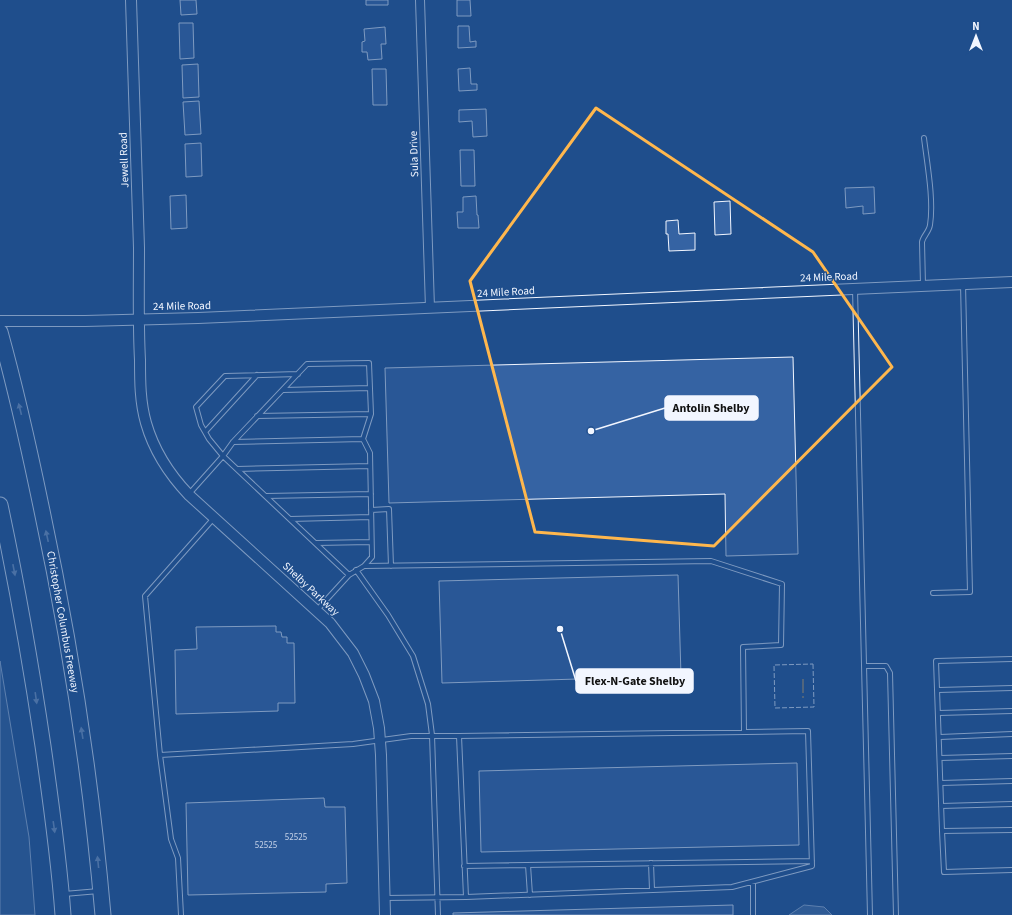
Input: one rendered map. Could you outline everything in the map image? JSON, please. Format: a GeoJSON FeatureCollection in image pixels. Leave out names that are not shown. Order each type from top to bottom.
{"type":"FeatureCollection","features":[{"type":"Feature","properties":{"kind":"highway","name":"Christopher Columbus Freeway"},"geometry":{"type":"LineString","coordinates":[[0,332],[24,424],[70,657],[90,791],[103,915]]}},
{"type":"Feature","properties":{"kind":"highway"},"geometry":{"type":"LineString","coordinates":[[0,505],[30,659],[51,808],[62,894],[63,915]]}},
{"type":"Feature","properties":{"kind":"street","name":"Jewell Road"},"geometry":{"type":"LineString","coordinates":[[130,0],[139,248],[138,319]]}},
{"type":"Feature","properties":{"kind":"street","name":"Sula Drive"},"geometry":{"type":"LineString","coordinates":[[420,0],[430,308]]}},
{"type":"Feature","properties":{"kind":"street","name":"24 Mile Road"},"geometry":{"type":"LineString","coordinates":[[0,321],[198,318],[1012,282]]}},
{"type":"Feature","properties":{"kind":"street","name":"Shelby Parkway"},"geometry":{"type":"LineString","coordinates":[[138,319],[140,385],[146,423],[153,443],[163,463],[175,480],[189,495],[317,611],[338,632],[362,669],[374,701],[379,728],[385,915]]}},
{"type":"Feature","properties":{"kind":"lane"},"geometry":{"type":"LineString","coordinates":[[924,138],[930,196],[930,227],[922,242],[924,286]]}},
{"type":"Feature","properties":{"kind":"lane"},"geometry":{"type":"LineString","coordinates":[[933,593],[970,592],[964,284]]}},
{"type":"Feature","properties":{"kind":"lane"},"geometry":{"type":"LineString","coordinates":[[855,288],[870,915]]}},
{"type":"Feature","properties":{"kind":"lane"},"geometry":{"type":"LineString","coordinates":[[189,495],[223,456],[233,442],[307,364],[369,362],[371,414],[363,438],[370,453],[372,557],[364,566],[350,575],[317,611]]}},
{"type":"Feature","properties":{"kind":"lane"},"geometry":{"type":"LineString","coordinates":[[298,374],[225,376],[196,407],[201,425],[223,456],[350,575]]}},
{"type":"Feature","properties":{"kind":"lane"},"geometry":{"type":"LineString","coordinates":[[205,432],[257,375]]}},
{"type":"Feature","properties":{"kind":"lane"},"geometry":{"type":"LineString","coordinates":[[283,390],[370,388]]}},
{"type":"Feature","properties":{"kind":"lane"},"geometry":{"type":"LineString","coordinates":[[257,416],[371,414]]}},
{"type":"Feature","properties":{"kind":"lane"},"geometry":{"type":"LineString","coordinates":[[233,442],[363,438]]}},
{"type":"Feature","properties":{"kind":"lane"},"geometry":{"type":"LineString","coordinates":[[237,469],[370,466]]}},
{"type":"Feature","properties":{"kind":"lane"},"geometry":{"type":"LineString","coordinates":[[266,496],[371,494]]}},
{"type":"Feature","properties":{"kind":"lane"},"geometry":{"type":"LineString","coordinates":[[371,510],[390,509],[391,566]]}},
{"type":"Feature","properties":{"kind":"lane"},"geometry":{"type":"LineString","coordinates":[[181,915],[178,858],[171,839],[160,755],[146,596],[214,517]]}},
{"type":"Feature","properties":{"kind":"lane"},"geometry":{"type":"LineString","coordinates":[[290,519],[371,517]]}},
{"type":"Feature","properties":{"kind":"lane"},"geometry":{"type":"LineString","coordinates":[[316,543],[371,542]]}},
{"type":"Feature","properties":{"kind":"lane"},"geometry":{"type":"LineString","coordinates":[[364,566],[711,561],[782,584],[781,645],[743,647],[744,732]]}},
{"type":"Feature","properties":{"kind":"lane"},"geometry":{"type":"LineString","coordinates":[[356,570],[388,615],[413,656],[428,704],[432,735],[438,915]]}},
{"type":"Feature","properties":{"kind":"lane"},"geometry":{"type":"LineString","coordinates":[[1012,659],[936,661],[944,872],[1012,870]]}},
{"type":"Feature","properties":{"kind":"lane"},"geometry":{"type":"LineString","coordinates":[[864,666],[886,666],[890,673],[896,915]]}},
{"type":"Feature","properties":{"kind":"lane"},"geometry":{"type":"LineString","coordinates":[[938,690],[1012,688]]}},
{"type":"Feature","properties":{"kind":"lane"},"geometry":{"type":"LineString","coordinates":[[939,713],[1012,711]]}},
{"type":"Feature","properties":{"kind":"lane"},"geometry":{"type":"LineString","coordinates":[[160,755],[353,744],[398,737],[432,735],[459,736],[808,731],[812,866],[732,887],[530,895],[385,898]]}},
{"type":"Feature","properties":{"kind":"lane"},"geometry":{"type":"LineString","coordinates":[[940,737],[1012,734]]}},
{"type":"Feature","properties":{"kind":"lane"},"geometry":{"type":"LineString","coordinates":[[459,736],[466,897]]}},
{"type":"Feature","properties":{"kind":"lane"},"geometry":{"type":"LineString","coordinates":[[940,758],[1012,756]]}},
{"type":"Feature","properties":{"kind":"lane"},"geometry":{"type":"LineString","coordinates":[[941,783],[1012,781]]}},
{"type":"Feature","properties":{"kind":"lane"},"geometry":{"type":"LineString","coordinates":[[941,806],[1012,804]]}},
{"type":"Feature","properties":{"kind":"lane"},"geometry":{"type":"LineString","coordinates":[[942,831],[1012,830]]}},
{"type":"Feature","properties":{"kind":"lane"},"geometry":{"type":"LineString","coordinates":[[464,866],[812,861]]}},
{"type":"Feature","properties":{"kind":"lane"},"geometry":{"type":"LineString","coordinates":[[651,863],[652,890]]}},
{"type":"Feature","properties":{"kind":"lane"},"geometry":{"type":"LineString","coordinates":[[528,865],[530,895]]}},
{"type":"Feature","properties":{"kind":"lane"},"geometry":{"type":"LineString","coordinates":[[753,882],[753,915]]}},
{"type":"Feature","properties":{"kind":"lane"},"geometry":{"type":"LineString","coordinates":[[62,894],[101,891]]}},
{"type":"Feature","properties":{"kind":"highlighted area"},"geometry":{"type":"Polygon","coordinates":[[[596,108],[813,252],[892,367],[714,546],[535,532],[470,281],[596,108]]]}},
{"type":"Feature","properties":{"kind":"shaded area"},"geometry":{"type":"Polygon","coordinates":[[[0,661],[29,837],[35,915],[0,915],[0,661]]]}},
{"type":"Feature","properties":{"kind":"shaded area"},"geometry":{"type":"Polygon","coordinates":[[[804,905],[824,907],[832,915],[789,915],[804,905]]]}},
{"type":"Feature","properties":{"kind":"building"},"geometry":{"type":"Polygon","coordinates":[[[180,0],[196,0],[197,14],[181,15],[180,0]]]}},
{"type":"Feature","properties":{"kind":"building"},"geometry":{"type":"Polygon","coordinates":[[[366,0],[388,0],[388,5],[366,5],[366,0]]]}},
{"type":"Feature","properties":{"kind":"building"},"geometry":{"type":"Polygon","coordinates":[[[457,0],[470,0],[471,16],[457,16],[457,0]]]}},
{"type":"Feature","properties":{"kind":"building"},"geometry":{"type":"Polygon","coordinates":[[[179,23],[193,23],[194,58],[180,59],[179,23]]]}},
{"type":"Feature","properties":{"kind":"building"},"geometry":{"type":"Polygon","coordinates":[[[458,26],[469,26],[470,42],[476,41],[476,47],[458,48],[458,26]]]}},
{"type":"Feature","properties":{"kind":"building"},"geometry":{"type":"Polygon","coordinates":[[[385,27],[386,44],[381,44],[382,59],[368,60],[367,52],[362,52],[362,42],[365,41],[364,29],[385,27]]]}},
{"type":"Feature","properties":{"kind":"building"},"geometry":{"type":"Polygon","coordinates":[[[198,64],[199,97],[183,98],[182,65],[198,64]]]}},
{"type":"Feature","properties":{"kind":"building"},"geometry":{"type":"Polygon","coordinates":[[[470,68],[471,84],[477,84],[477,90],[459,91],[458,69],[470,68]]]}},
{"type":"Feature","properties":{"kind":"building"},"geometry":{"type":"Polygon","coordinates":[[[372,69],[386,69],[387,105],[373,105],[372,69]]]}},
{"type":"Feature","properties":{"kind":"building"},"geometry":{"type":"Polygon","coordinates":[[[199,101],[201,134],[185,135],[183,102],[199,101]]]}},
{"type":"Feature","properties":{"kind":"building"},"geometry":{"type":"Polygon","coordinates":[[[486,109],[487,136],[473,137],[472,121],[459,122],[459,110],[486,109]]]}},
{"type":"Feature","properties":{"kind":"building"},"geometry":{"type":"Polygon","coordinates":[[[201,143],[202,176],[186,177],[185,144],[201,143]]]}},
{"type":"Feature","properties":{"kind":"building"},"geometry":{"type":"Polygon","coordinates":[[[460,150],[474,150],[475,186],[461,186],[460,150]]]}},
{"type":"Feature","properties":{"kind":"building"},"geometry":{"type":"Polygon","coordinates":[[[874,187],[875,213],[863,214],[863,206],[846,208],[845,188],[874,187]]]}},
{"type":"Feature","properties":{"kind":"building"},"geometry":{"type":"Polygon","coordinates":[[[186,195],[187,228],[171,229],[170,196],[186,195]]]}},
{"type":"Feature","properties":{"kind":"building"},"geometry":{"type":"Polygon","coordinates":[[[476,196],[479,228],[458,228],[457,212],[463,212],[463,197],[476,196]]]}},
{"type":"Feature","properties":{"kind":"building"},"geometry":{"type":"Polygon","coordinates":[[[730,201],[731,234],[715,235],[714,202],[730,201]]]}},
{"type":"Feature","properties":{"kind":"building"},"geometry":{"type":"Polygon","coordinates":[[[678,220],[679,234],[695,233],[695,250],[669,251],[668,234],[666,234],[666,221],[678,220]]]}},
{"type":"Feature","properties":{"kind":"building"},"geometry":{"type":"Polygon","coordinates":[[[793,357],[798,554],[726,556],[725,494],[389,503],[385,368],[793,357]]]}},
{"type":"Feature","properties":{"kind":"building"},"geometry":{"type":"Polygon","coordinates":[[[678,575],[681,676],[442,683],[439,581],[678,575]]]}},
{"type":"Feature","properties":{"kind":"building"},"geometry":{"type":"Polygon","coordinates":[[[276,626],[276,632],[281,632],[282,637],[287,637],[287,643],[294,643],[295,703],[278,703],[278,711],[176,714],[175,650],[197,649],[196,627],[276,626]]]}},
{"type":"Feature","properties":{"kind":"building"},"geometry":{"type":"Polygon","coordinates":[[[797,763],[799,845],[481,852],[479,771],[797,763]]]}},
{"type":"Feature","properties":{"kind":"building"},"geometry":{"type":"Polygon","coordinates":[[[324,798],[325,807],[345,807],[347,883],[326,884],[326,892],[188,895],[186,803],[324,798]]]}},
{"type":"Feature","properties":{"kind":"building"},"geometry":{"type":"Polygon","coordinates":[[[733,905],[733,915],[453,915],[453,913],[733,905]]]}},
{"type":"Feature","properties":{"kind":"fence"},"geometry":{"type":"LineString","coordinates":[[813,664],[814,707],[775,708],[774,665],[813,664]]}},
{"type":"Feature","properties":{"kind":"power"},"geometry":{"type":"LineString","coordinates":[[803,679],[803,698]]}},
{"type":"Feature","properties":{"kind":"place","name":"Antolin Shelby"},"geometry":{"type":"Point","coordinates":[591,431]}},
{"type":"Feature","properties":{"kind":"place","name":"Flex-N-Gate Shelby"},"geometry":{"type":"Point","coordinates":[560,629]}}]}
